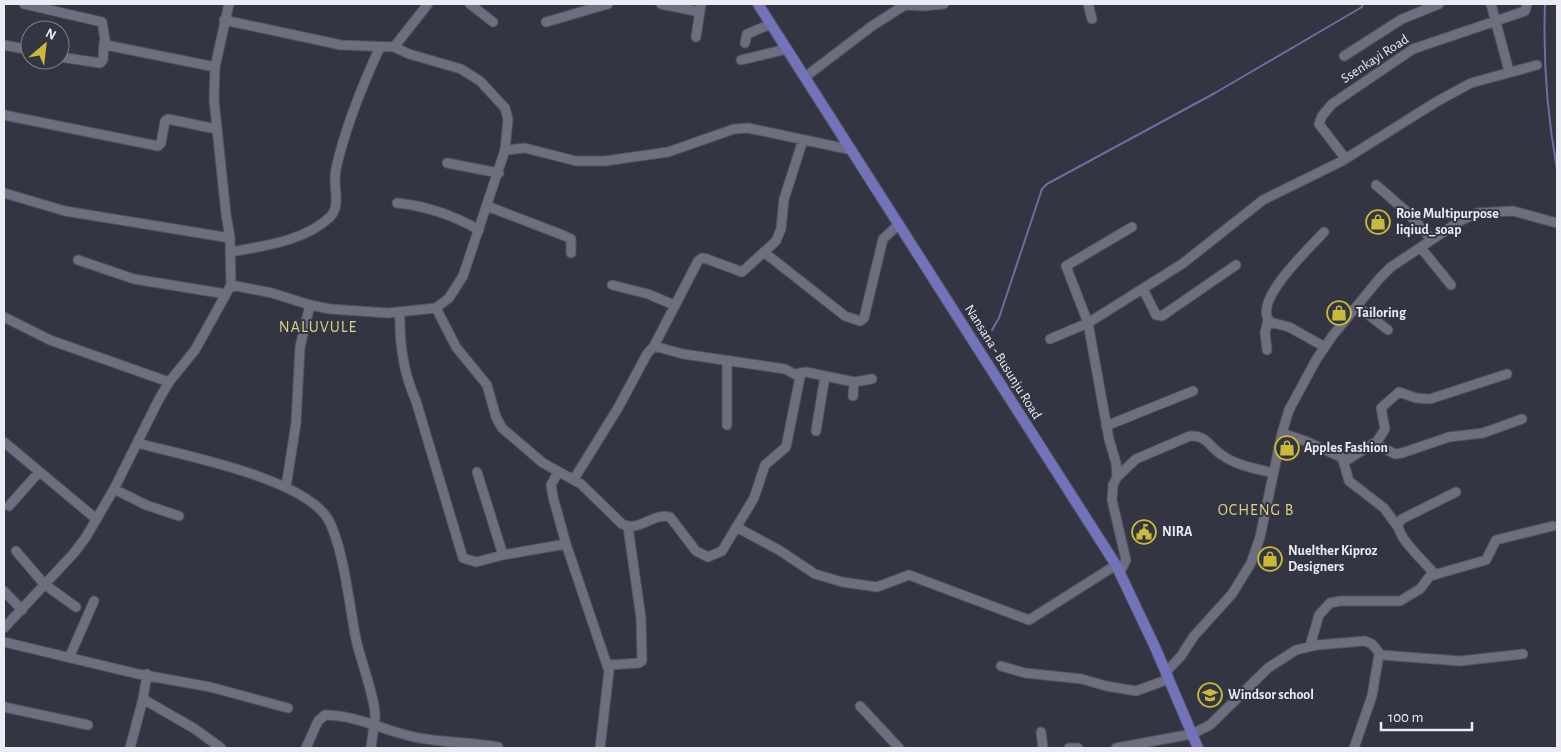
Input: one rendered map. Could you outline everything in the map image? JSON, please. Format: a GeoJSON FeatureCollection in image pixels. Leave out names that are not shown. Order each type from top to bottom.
{"type":"FeatureCollection","features":[{"type":"Feature","properties":{"kind":"main road","name":"Nansana - Busunju Road"},"geometry":{"type":"LineString","coordinates":[[758,4],[1118,569],[1168,675],[1198,748]]}},
{"type":"Feature","properties":{"kind":"street"},"geometry":{"type":"LineString","coordinates":[[24,4],[102,22],[105,26],[103,60],[100,64],[70,59]]}},
{"type":"Feature","properties":{"kind":"street"},"geometry":{"type":"LineString","coordinates":[[4,628],[74,553],[114,489],[169,382],[195,350],[229,289],[231,252],[216,129],[215,67],[229,4]]}},
{"type":"Feature","properties":{"kind":"street"},"geometry":{"type":"LineString","coordinates":[[394,48],[428,4]]}},
{"type":"Feature","properties":{"kind":"street"},"geometry":{"type":"LineString","coordinates":[[470,4],[494,22]]}},
{"type":"Feature","properties":{"kind":"street"},"geometry":{"type":"LineString","coordinates":[[546,22],[608,4]]}},
{"type":"Feature","properties":{"kind":"street"},"geometry":{"type":"LineString","coordinates":[[661,4],[700,8],[696,37]]}},
{"type":"Feature","properties":{"kind":"street"},"geometry":{"type":"LineString","coordinates":[[805,77],[872,26],[907,4],[923,6],[944,4]]}},
{"type":"Feature","properties":{"kind":"street"},"geometry":{"type":"LineString","coordinates":[[1088,4],[1092,19]]}},
{"type":"Feature","properties":{"kind":"street"},"geometry":{"type":"LineString","coordinates":[[1344,56],[1402,19],[1439,4]]}},
{"type":"Feature","properties":{"kind":"street"},"geometry":{"type":"LineString","coordinates":[[1491,4],[1509,71]]}},
{"type":"Feature","properties":{"kind":"street","name":"Ssenkayi Road"},"geometry":{"type":"LineString","coordinates":[[1345,158],[1319,124],[1322,116],[1332,104],[1413,49],[1496,22],[1526,7]]}},
{"type":"Feature","properties":{"kind":"street"},"geometry":{"type":"LineString","coordinates":[[78,260],[134,279],[285,296],[310,305],[369,313],[436,308],[456,290],[463,276],[505,150],[506,113],[488,88],[472,74],[461,69],[394,48],[341,46],[224,20]]}},
{"type":"Feature","properties":{"kind":"street"},"geometry":{"type":"LineString","coordinates":[[745,43],[747,34],[771,24]]}},
{"type":"Feature","properties":{"kind":"street"},"geometry":{"type":"LineString","coordinates":[[104,42],[112,47],[215,67]]}},
{"type":"Feature","properties":{"kind":"street"},"geometry":{"type":"LineString","coordinates":[[4,45],[20,48]]}},
{"type":"Feature","properties":{"kind":"street"},"geometry":{"type":"LineString","coordinates":[[231,252],[294,238],[330,216],[336,204],[333,185],[337,163],[364,82],[380,48]]}},
{"type":"Feature","properties":{"kind":"street"},"geometry":{"type":"LineString","coordinates":[[741,60],[787,49]]}},
{"type":"Feature","properties":{"kind":"street"},"geometry":{"type":"LineString","coordinates":[[1050,339],[1088,323],[1142,289],[1214,240],[1263,200],[1345,158],[1451,93],[1470,83],[1537,65]]}},
{"type":"Feature","properties":{"kind":"street"},"geometry":{"type":"LineString","coordinates":[[4,114],[158,146],[161,143],[164,121],[168,119],[216,129]]}},
{"type":"Feature","properties":{"kind":"street"},"geometry":{"type":"LineString","coordinates":[[505,150],[525,148],[566,159],[597,162],[668,152],[734,129],[766,131],[852,150]]}},
{"type":"Feature","properties":{"kind":"street"},"geometry":{"type":"LineString","coordinates":[[574,479],[618,408],[647,354],[654,346],[693,268],[702,258],[739,273],[746,271],[776,241],[781,229],[784,199],[803,140]]}},
{"type":"Feature","properties":{"kind":"street"},"geometry":{"type":"LineString","coordinates":[[447,163],[499,172]]}},
{"type":"Feature","properties":{"kind":"street"},"geometry":{"type":"LineString","coordinates":[[1376,185],[1407,212],[1432,240]]}},
{"type":"Feature","properties":{"kind":"street"},"geometry":{"type":"LineString","coordinates":[[4,193],[65,211],[230,238]]}},
{"type":"Feature","properties":{"kind":"street"},"geometry":{"type":"LineString","coordinates":[[397,203],[421,205],[459,219],[479,230]]}},
{"type":"Feature","properties":{"kind":"street"},"geometry":{"type":"LineString","coordinates":[[487,206],[566,236],[571,239],[571,253]]}},
{"type":"Feature","properties":{"kind":"street"},"geometry":{"type":"LineString","coordinates":[[1001,666],[1025,673],[1082,679],[1106,686],[1136,690],[1168,675],[1194,636],[1232,594],[1251,563],[1260,537],[1273,473],[1289,410],[1325,347],[1390,267],[1460,221],[1477,213],[1513,211],[1557,223]]}},
{"type":"Feature","properties":{"kind":"street"},"geometry":{"type":"LineString","coordinates":[[765,253],[844,316],[860,320],[864,318],[883,239],[899,224]]}},
{"type":"Feature","properties":{"kind":"street"},"geometry":{"type":"LineString","coordinates":[[1117,476],[1088,323],[1066,266],[1132,227]]}},
{"type":"Feature","properties":{"kind":"street"},"geometry":{"type":"LineString","coordinates":[[1267,350],[1265,333],[1272,291],[1324,232]]}},
{"type":"Feature","properties":{"kind":"street"},"geometry":{"type":"LineString","coordinates":[[1421,248],[1451,285]]}},
{"type":"Feature","properties":{"kind":"street"},"geometry":{"type":"LineString","coordinates":[[1142,289],[1156,315],[1162,316],[1236,265]]}},
{"type":"Feature","properties":{"kind":"street"},"geometry":{"type":"LineString","coordinates":[[612,285],[648,294],[674,305]]}},
{"type":"Feature","properties":{"kind":"street"},"geometry":{"type":"LineString","coordinates":[[286,487],[296,424],[300,347],[310,305]]}},
{"type":"Feature","properties":{"kind":"street"},"geometry":{"type":"LineString","coordinates":[[1357,306],[1388,330]]}},
{"type":"Feature","properties":{"kind":"street"},"geometry":{"type":"LineString","coordinates":[[436,308],[456,347],[486,385],[496,417],[502,428],[558,472],[574,479],[628,527],[641,618],[642,659],[639,663],[608,665]]}},
{"type":"Feature","properties":{"kind":"street"},"geometry":{"type":"LineString","coordinates":[[400,312],[399,334],[407,381],[416,401],[463,558],[471,562],[566,544]]}},
{"type":"Feature","properties":{"kind":"street"},"geometry":{"type":"LineString","coordinates":[[4,317],[50,340],[169,382]]}},
{"type":"Feature","properties":{"kind":"street"},"geometry":{"type":"LineString","coordinates":[[1268,320],[1289,327],[1325,347]]}},
{"type":"Feature","properties":{"kind":"street"},"geometry":{"type":"LineString","coordinates":[[628,527],[640,525],[660,516],[670,517],[678,524],[693,548],[708,557],[722,550],[754,498],[765,465],[786,447],[800,383],[800,377],[782,368],[683,354],[654,346]]}},
{"type":"Feature","properties":{"kind":"street"},"geometry":{"type":"LineString","coordinates":[[727,361],[727,425]]}},
{"type":"Feature","properties":{"kind":"street"},"geometry":{"type":"LineString","coordinates":[[796,374],[806,372],[854,382],[872,379]]}},
{"type":"Feature","properties":{"kind":"street"},"geometry":{"type":"LineString","coordinates":[[1282,434],[1317,446],[1342,460],[1353,458],[1376,443],[1385,429],[1381,408],[1397,393],[1401,392],[1416,398],[1430,400],[1507,374]]}},
{"type":"Feature","properties":{"kind":"street"},"geometry":{"type":"LineString","coordinates":[[816,431],[824,376]]}},
{"type":"Feature","properties":{"kind":"street"},"geometry":{"type":"LineString","coordinates":[[853,396],[854,382]]}},
{"type":"Feature","properties":{"kind":"street"},"geometry":{"type":"LineString","coordinates":[[1106,426],[1193,391]]}},
{"type":"Feature","properties":{"kind":"street"},"geometry":{"type":"LineString","coordinates":[[1376,443],[1392,453],[1402,453],[1449,437],[1483,433],[1522,419]]}},
{"type":"Feature","properties":{"kind":"street"},"geometry":{"type":"LineString","coordinates":[[736,527],[779,550],[816,574],[842,582],[877,587],[909,574],[1029,620],[1118,569],[1126,560],[1112,500],[1113,485],[1117,476],[1136,459],[1190,436],[1196,436],[1206,439],[1224,457],[1273,473]]}},
{"type":"Feature","properties":{"kind":"street"},"geometry":{"type":"LineString","coordinates":[[4,442],[95,518]]}},
{"type":"Feature","properties":{"kind":"street"},"geometry":{"type":"LineString","coordinates":[[137,443],[212,462],[286,487],[300,494],[321,511],[336,538],[358,655],[374,707],[374,724],[370,748]]}},
{"type":"Feature","properties":{"kind":"street"},"geometry":{"type":"LineString","coordinates":[[1342,460],[1349,481],[1384,508],[1408,543],[1435,575]]}},
{"type":"Feature","properties":{"kind":"street"},"geometry":{"type":"LineString","coordinates":[[10,506],[39,472]]}},
{"type":"Feature","properties":{"kind":"street"},"geometry":{"type":"LineString","coordinates":[[477,472],[503,555]]}},
{"type":"Feature","properties":{"kind":"street"},"geometry":{"type":"LineString","coordinates":[[558,472],[551,485],[553,497],[566,544],[608,665],[609,673],[600,748]]}},
{"type":"Feature","properties":{"kind":"street"},"geometry":{"type":"LineString","coordinates":[[114,489],[146,506],[179,516]]}},
{"type":"Feature","properties":{"kind":"street"},"geometry":{"type":"LineString","coordinates":[[1398,527],[1398,522],[1402,519],[1456,492]]}},
{"type":"Feature","properties":{"kind":"street"},"geometry":{"type":"LineString","coordinates":[[1310,646],[1319,615],[1330,603],[1340,601],[1400,601],[1420,588],[1430,576],[1486,560],[1496,540],[1553,526]]}},
{"type":"Feature","properties":{"kind":"street"},"geometry":{"type":"LineString","coordinates":[[16,551],[44,584],[76,608]]}},
{"type":"Feature","properties":{"kind":"street"},"geometry":{"type":"LineString","coordinates":[[4,590],[22,610]]}},
{"type":"Feature","properties":{"kind":"street"},"geometry":{"type":"LineString","coordinates":[[69,658],[94,601]]}},
{"type":"Feature","properties":{"kind":"street"},"geometry":{"type":"LineString","coordinates":[[1116,748],[1192,734],[1210,725],[1268,668],[1296,650],[1310,646],[1365,641],[1372,644],[1379,654],[1372,696],[1354,748]]}},
{"type":"Feature","properties":{"kind":"street"},"geometry":{"type":"LineString","coordinates":[[4,642],[69,658],[210,687],[288,708]]}},
{"type":"Feature","properties":{"kind":"street"},"geometry":{"type":"LineString","coordinates":[[1379,654],[1460,661],[1523,654]]}},
{"type":"Feature","properties":{"kind":"street"},"geometry":{"type":"LineString","coordinates":[[130,748],[147,674]]}},
{"type":"Feature","properties":{"kind":"street"},"geometry":{"type":"LineString","coordinates":[[143,698],[195,729],[221,748]]}},
{"type":"Feature","properties":{"kind":"street"},"geometry":{"type":"LineString","coordinates":[[860,706],[899,748]]}},
{"type":"Feature","properties":{"kind":"street"},"geometry":{"type":"LineString","coordinates":[[4,707],[88,725]]}},
{"type":"Feature","properties":{"kind":"street"},"geometry":{"type":"LineString","coordinates":[[306,748],[322,716],[330,715],[374,724],[424,744],[476,742],[498,747]]}},
{"type":"Feature","properties":{"kind":"street"},"geometry":{"type":"LineString","coordinates":[[1042,732],[1043,748]]}},
{"type":"Feature","properties":{"kind":"street"},"geometry":{"type":"LineString","coordinates":[[1069,748],[1078,748]]}},
{"type":"Feature","properties":{"kind":"waterway"},"geometry":{"type":"LineString","coordinates":[[992,330],[999,318],[1042,189],[1047,184],[1215,93],[1362,7],[1362,4]]}},
{"type":"Feature","properties":{"kind":"waterway"},"geometry":{"type":"LineString","coordinates":[[1545,4],[1546,86],[1557,169]]}},
{"type":"Feature","properties":{"kind":"place","name":"Roie Multipurpose liqiud_soap"},"geometry":{"type":"Point","coordinates":[1378,222]}},
{"type":"Feature","properties":{"kind":"place","name":"Tailoring"},"geometry":{"type":"Point","coordinates":[1339,313]}},
{"type":"Feature","properties":{"kind":"place","name":"Apples Fashion"},"geometry":{"type":"Point","coordinates":[1287,448]}},
{"type":"Feature","properties":{"kind":"place","name":"NIRA"},"geometry":{"type":"Point","coordinates":[1144,532]}},
{"type":"Feature","properties":{"kind":"place","name":"Nuelther Kiproz Designers"},"geometry":{"type":"Point","coordinates":[1270,559]}},
{"type":"Feature","properties":{"kind":"place","name":"Windsor school"},"geometry":{"type":"Point","coordinates":[1210,695]}},
{"type":"Feature","properties":{"kind":"district","name":"NALUVULE"},"geometry":{"type":"Point","coordinates":[318,327]}},
{"type":"Feature","properties":{"kind":"district","name":"OCHENG B"},"geometry":{"type":"Point","coordinates":[1256,510]}}]}
